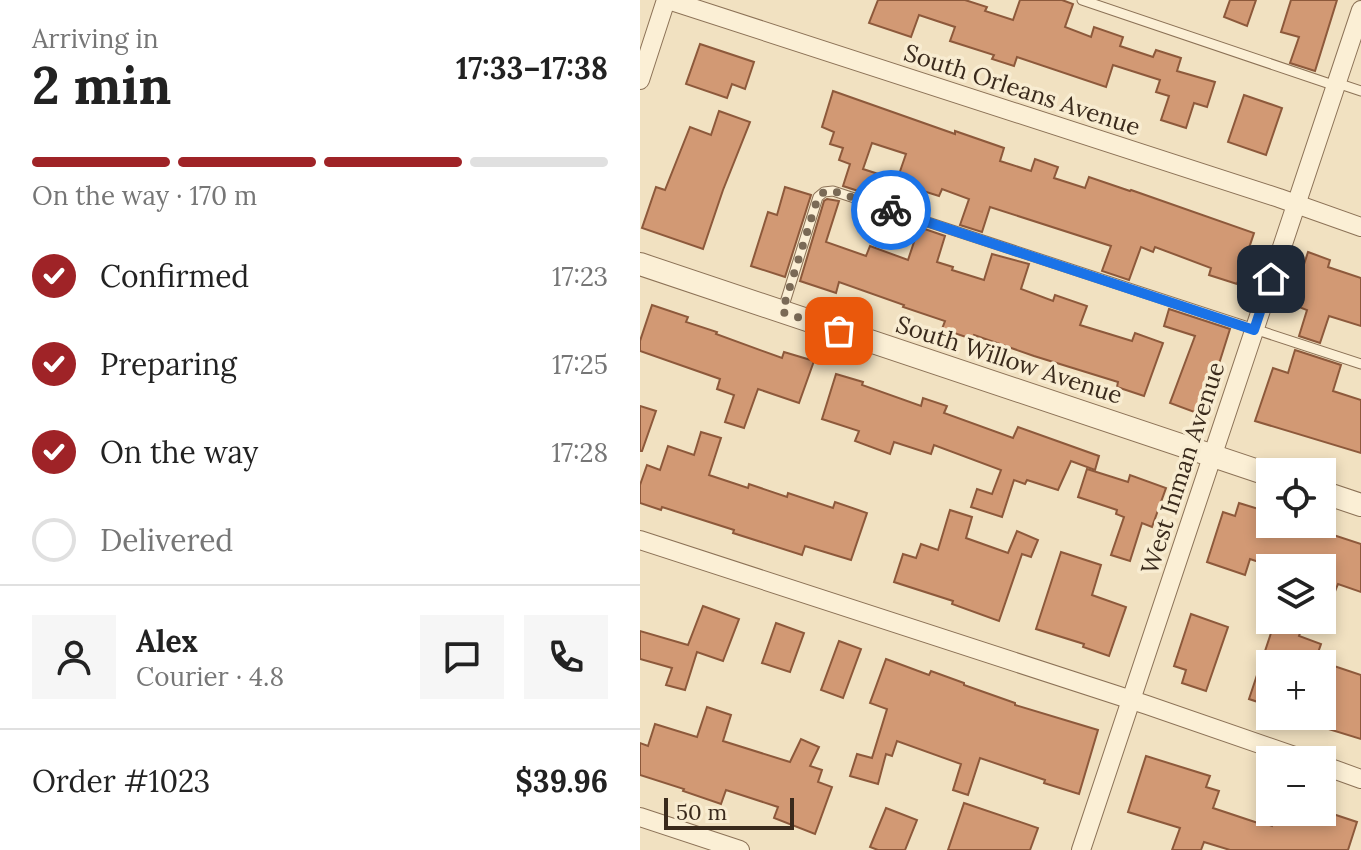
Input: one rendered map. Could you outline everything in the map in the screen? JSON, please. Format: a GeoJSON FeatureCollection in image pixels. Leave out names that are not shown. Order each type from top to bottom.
{"type":"FeatureCollection","features":[{"type":"Feature","properties":{"kind":"street"},"geometry":{"type":"LineString","coordinates":[[640,80],[667,0]]}},
{"type":"Feature","properties":{"kind":"street","name":"South Orleans Avenue"},"geometry":{"type":"LineString","coordinates":[[667,0],[1361,227]]}},
{"type":"Feature","properties":{"kind":"street","name":"West Inman Avenue"},"geometry":{"type":"LineString","coordinates":[[1081,850],[1361,10]]}},
{"type":"Feature","properties":{"kind":"street","name":"South Willow Avenue"},"geometry":{"type":"LineString","coordinates":[[640,264],[1256,470]]}},
{"type":"Feature","properties":{"kind":"street"},"geometry":{"type":"LineString","coordinates":[[1336,497],[1361,505]]}},
{"type":"Feature","properties":{"kind":"street"},"geometry":{"type":"LineString","coordinates":[[640,540],[1265,746]]}},
{"type":"Feature","properties":{"kind":"street"},"geometry":{"type":"LineString","coordinates":[[1336,770],[1361,779]]}},
{"type":"Feature","properties":{"kind":"street"},"geometry":{"type":"LineString","coordinates":[[640,817],[740,850]]}},
{"type":"Feature","properties":{"kind":"lane"},"geometry":{"type":"LineString","coordinates":[[1082,0],[1361,91]]}},
{"type":"Feature","properties":{"kind":"lane"},"geometry":{"type":"LineString","coordinates":[[782,312],[818,197],[824,192],[833,191],[1361,364]]}},
{"type":"Feature","properties":{"kind":"building"},"geometry":{"type":"Polygon","coordinates":[[[878,0],[965,0],[987,7],[985,11],[1013,20],[1020,0],[1062,0],[1073,4],[1065,27],[1091,37],[1094,27],[1123,37],[1120,46],[1153,57],[1156,50],[1181,58],[1177,71],[1215,82],[1207,107],[1194,103],[1186,128],[1161,120],[1169,96],[1156,92],[1160,80],[1113,65],[1106,87],[1017,57],[1014,66],[992,59],[994,55],[950,41],[955,27],[919,15],[911,37],[869,23],[878,0]]]}},
{"type":"Feature","properties":{"kind":"building"},"geometry":{"type":"Polygon","coordinates":[[[1230,0],[1256,0],[1247,26],[1224,17],[1230,0]]]}},
{"type":"Feature","properties":{"kind":"building"},"geometry":{"type":"Polygon","coordinates":[[[1291,0],[1337,0],[1315,71],[1290,63],[1299,37],[1281,32],[1291,0]]]}},
{"type":"Feature","properties":{"kind":"building"},"geometry":{"type":"Polygon","coordinates":[[[700,44],[754,62],[745,89],[732,84],[727,98],[686,84],[700,44]]]}},
{"type":"Feature","properties":{"kind":"building"},"geometry":{"type":"Polygon","coordinates":[[[833,91],[1004,148],[1000,161],[1031,171],[1035,159],[1058,167],[1054,178],[1085,188],[1089,177],[1254,233],[1237,284],[1209,275],[1211,268],[1155,247],[1153,252],[1141,247],[1129,280],[1102,271],[1111,246],[990,207],[982,232],[960,225],[969,199],[942,189],[939,196],[901,184],[895,203],[843,186],[850,164],[839,160],[843,148],[830,144],[834,132],[822,127],[833,91]],[[872,143],[863,169],[897,180],[906,154],[872,143]]]}},
{"type":"Feature","properties":{"kind":"building"},"geometry":{"type":"Polygon","coordinates":[[[1244,95],[1282,108],[1266,155],[1228,142],[1244,95]]]}},
{"type":"Feature","properties":{"kind":"building"},"geometry":{"type":"Polygon","coordinates":[[[719,111],[750,122],[703,249],[642,228],[656,187],[665,190],[690,127],[711,135],[719,111]]]}},
{"type":"Feature","properties":{"kind":"building"},"geometry":{"type":"Polygon","coordinates":[[[785,187],[811,195],[785,277],[751,266],[768,212],[777,215],[785,187]]]}},
{"type":"Feature","properties":{"kind":"building"},"geometry":{"type":"Polygon","coordinates":[[[827,199],[839,201],[826,242],[866,256],[870,246],[908,260],[919,227],[945,236],[937,262],[953,267],[952,270],[984,280],[992,254],[1029,264],[1021,289],[1053,301],[1055,295],[1087,306],[1080,325],[1132,341],[1135,333],[1163,343],[1144,396],[1117,387],[1118,382],[974,335],[972,339],[942,329],[945,321],[839,282],[836,293],[800,281],[827,199]]]}},
{"type":"Feature","properties":{"kind":"building"},"geometry":{"type":"Polygon","coordinates":[[[1308,252],[1330,260],[1328,267],[1361,278],[1361,326],[1329,316],[1320,343],[1299,336],[1307,310],[1291,304],[1308,252]]]}},
{"type":"Feature","properties":{"kind":"building"},"geometry":{"type":"Polygon","coordinates":[[[652,305],[688,317],[686,322],[782,358],[784,352],[814,361],[799,403],[758,389],[744,428],[725,422],[734,395],[717,389],[720,379],[640,351],[640,341],[652,305]]]}},
{"type":"Feature","properties":{"kind":"building"},"geometry":{"type":"Polygon","coordinates":[[[1169,309],[1230,329],[1218,367],[1222,368],[1205,416],[1170,403],[1195,336],[1164,326],[1169,309]]]}},
{"type":"Feature","properties":{"kind":"building"},"geometry":{"type":"Polygon","coordinates":[[[1295,350],[1341,365],[1333,391],[1361,400],[1361,453],[1255,421],[1273,368],[1288,373],[1295,350]]]}},
{"type":"Feature","properties":{"kind":"building"},"geometry":{"type":"Polygon","coordinates":[[[836,374],[921,406],[923,398],[947,406],[944,413],[1013,438],[1018,427],[1099,456],[1095,470],[1071,461],[1058,490],[1027,480],[1025,484],[1014,480],[1002,517],[971,507],[977,489],[992,494],[1001,470],[934,445],[931,454],[894,442],[890,454],[855,441],[859,431],[822,419],[836,374]]]}},
{"type":"Feature","properties":{"kind":"building"},"geometry":{"type":"Polygon","coordinates":[[[640,406],[656,411],[642,451],[640,451],[640,406]]]}},
{"type":"Feature","properties":{"kind":"building"},"geometry":{"type":"Polygon","coordinates":[[[701,432],[721,438],[709,475],[748,488],[749,484],[787,497],[788,493],[833,508],[835,502],[867,513],[851,560],[805,546],[802,555],[733,533],[734,530],[640,503],[640,485],[647,465],[660,470],[668,446],[694,455],[701,432]]]}},
{"type":"Feature","properties":{"kind":"building"},"geometry":{"type":"Polygon","coordinates":[[[1087,469],[1128,482],[1130,475],[1166,488],[1152,527],[1142,523],[1130,561],[1111,555],[1124,517],[1116,514],[1117,510],[1078,497],[1087,469]]]}},
{"type":"Feature","properties":{"kind":"building"},"geometry":{"type":"Polygon","coordinates":[[[1239,503],[1256,508],[1256,538],[1336,536],[1361,544],[1361,592],[1338,584],[1336,589],[1336,554],[1256,554],[1256,561],[1250,559],[1245,575],[1207,562],[1223,512],[1235,516],[1239,503]]]}},
{"type":"Feature","properties":{"kind":"building"},"geometry":{"type":"Polygon","coordinates":[[[950,510],[972,517],[966,538],[1008,553],[1017,531],[1038,540],[1031,557],[1022,554],[999,621],[952,604],[953,601],[894,582],[903,554],[916,558],[921,544],[938,550],[950,510]]]}},
{"type":"Feature","properties":{"kind":"building"},"geometry":{"type":"Polygon","coordinates":[[[1061,552],[1101,565],[1092,595],[1126,607],[1109,656],[1083,647],[1084,644],[1036,629],[1061,552]]]}},
{"type":"Feature","properties":{"kind":"building"},"geometry":{"type":"Polygon","coordinates":[[[703,606],[739,619],[723,661],[697,652],[685,690],[666,685],[672,668],[640,659],[640,631],[688,645],[703,606]]]}},
{"type":"Feature","properties":{"kind":"building"},"geometry":{"type":"Polygon","coordinates":[[[1191,614],[1228,627],[1206,691],[1182,683],[1186,670],[1174,666],[1191,614]]]}},
{"type":"Feature","properties":{"kind":"building"},"geometry":{"type":"Polygon","coordinates":[[[776,623],[804,633],[790,672],[762,663],[776,623]]]}},
{"type":"Feature","properties":{"kind":"building"},"geometry":{"type":"Polygon","coordinates":[[[1271,634],[1300,634],[1321,644],[1319,650],[1265,650],[1271,634]]]}},
{"type":"Feature","properties":{"kind":"building"},"geometry":{"type":"Polygon","coordinates":[[[839,641],[861,649],[843,698],[821,690],[839,641]]]}},
{"type":"Feature","properties":{"kind":"building"},"geometry":{"type":"Polygon","coordinates":[[[886,659],[929,675],[931,671],[1015,705],[1098,730],[1079,794],[980,758],[968,795],[953,790],[961,764],[897,741],[892,756],[886,754],[878,784],[850,776],[857,754],[872,758],[887,709],[870,703],[886,659]]]}},
{"type":"Feature","properties":{"kind":"building"},"geometry":{"type":"Polygon","coordinates":[[[1336,667],[1361,675],[1361,739],[1332,730],[1336,730],[1336,667]]]}},
{"type":"Feature","properties":{"kind":"building"},"geometry":{"type":"Polygon","coordinates":[[[1256,678],[1256,701],[1249,699],[1256,678]]]}},
{"type":"Feature","properties":{"kind":"building"},"geometry":{"type":"Polygon","coordinates":[[[707,707],[731,715],[723,741],[790,762],[801,739],[819,747],[810,766],[822,770],[818,782],[832,787],[815,834],[774,818],[778,807],[726,790],[721,804],[640,775],[640,743],[648,746],[655,724],[697,737],[707,707]]]}},
{"type":"Feature","properties":{"kind":"building"},"geometry":{"type":"Polygon","coordinates":[[[1146,756],[1210,776],[1206,787],[1219,791],[1213,808],[1256,822],[1256,826],[1336,826],[1336,815],[1357,822],[1348,850],[1230,850],[1204,842],[1201,850],[1172,850],[1180,828],[1128,812],[1146,756]]]}},
{"type":"Feature","properties":{"kind":"building"},"geometry":{"type":"Polygon","coordinates":[[[964,803],[1038,828],[1030,850],[948,850],[964,803]]]}},
{"type":"Feature","properties":{"kind":"building"},"geometry":{"type":"Polygon","coordinates":[[[886,808],[917,820],[905,850],[870,847],[886,808]]]}},
{"type":"Feature","properties":{"kind":"way so far"},"geometry":{"type":"LineString","coordinates":[[839,331],[782,312],[818,197],[824,192],[833,191],[891,210]]}},
{"type":"Feature","properties":{"kind":"route"},"geometry":{"type":"LineString","coordinates":[[891,210],[1254,330],[1271,279]]}}]}
